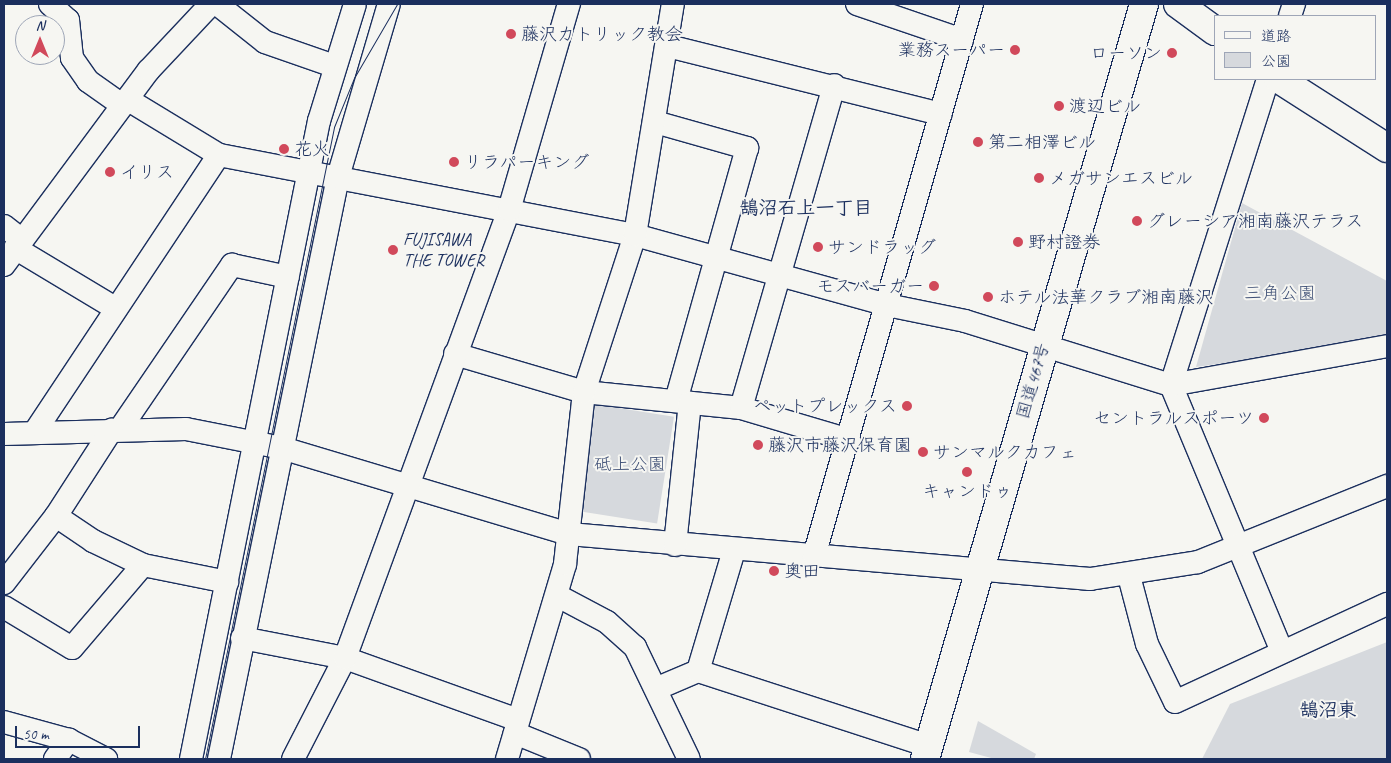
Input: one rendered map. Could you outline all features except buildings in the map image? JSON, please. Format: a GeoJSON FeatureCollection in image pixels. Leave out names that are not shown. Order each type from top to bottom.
{"type":"FeatureCollection","features":[{"type":"Feature","properties":{"kind":"main road","name":"国道467号"},"geometry":{"type":"LineString","coordinates":[[927,752],[1144,4]]}},
{"type":"Feature","properties":{"kind":"main road"},"geometry":{"type":"LineString","coordinates":[[1178,4],[1214,30]]}},
{"type":"Feature","properties":{"kind":"main road"},"geometry":{"type":"LineString","coordinates":[[1281,80],[1387,148]]}},
{"type":"Feature","properties":{"kind":"street"},"geometry":{"type":"LineString","coordinates":[[50,4],[68,20],[72,58],[88,81],[218,155],[635,235],[887,305],[965,321],[1171,386],[1387,346]]}},
{"type":"Feature","properties":{"kind":"street"},"geometry":{"type":"LineString","coordinates":[[13,251],[125,102],[211,4]]}},
{"type":"Feature","properties":{"kind":"street"},"geometry":{"type":"LineString","coordinates":[[217,4],[265,42],[334,66]]}},
{"type":"Feature","properties":{"kind":"street"},"geometry":{"type":"LineString","coordinates":[[191,759],[308,172],[334,66],[355,4]]}},
{"type":"Feature","properties":{"kind":"street"},"geometry":{"type":"LineString","coordinates":[[219,759],[242,638],[338,177],[389,4]]}},
{"type":"Feature","properties":{"kind":"street"},"geometry":{"type":"LineString","coordinates":[[294,759],[345,658],[406,485],[509,210],[569,4]]}},
{"type":"Feature","properties":{"kind":"street"},"geometry":{"type":"LineString","coordinates":[[507,759],[558,596],[569,534],[584,392],[635,235],[656,122],[673,4]]}},
{"type":"Feature","properties":{"kind":"street"},"geometry":{"type":"LineString","coordinates":[[856,4],[962,40]]}},
{"type":"Feature","properties":{"kind":"street"},"geometry":{"type":"LineString","coordinates":[[814,556],[972,4]]}},
{"type":"Feature","properties":{"kind":"street"},"geometry":{"type":"LineString","coordinates":[[668,46],[834,85],[940,114]]}},
{"type":"Feature","properties":{"kind":"street"},"geometry":{"type":"LineString","coordinates":[[1268,80],[1171,386],[1282,652]]}},
{"type":"Feature","properties":{"kind":"street"},"geometry":{"type":"LineString","coordinates":[[741,408],[834,85]]}},
{"type":"Feature","properties":{"kind":"street"},"geometry":{"type":"LineString","coordinates":[[656,122],[748,148],[715,256],[683,402],[675,546]]}},
{"type":"Feature","properties":{"kind":"street"},"geometry":{"type":"LineString","coordinates":[[34,433],[218,155]]}},
{"type":"Feature","properties":{"kind":"street"},"geometry":{"type":"LineString","coordinates":[[4,226],[13,251],[115,308]]}},
{"type":"Feature","properties":{"kind":"street"},"geometry":{"type":"LineString","coordinates":[[4,583],[56,516],[232,265],[288,276]]}},
{"type":"Feature","properties":{"kind":"street"},"geometry":{"type":"LineString","coordinates":[[455,354],[584,392],[632,400],[683,402],[741,408],[848,440]]}},
{"type":"Feature","properties":{"kind":"street"},"geometry":{"type":"LineString","coordinates":[[4,434],[116,429],[186,429],[282,448],[569,534],[675,546],[1090,579],[1130,576],[1173,569],[1239,549],[1387,486]]}},
{"type":"Feature","properties":{"kind":"street"},"geometry":{"type":"LineString","coordinates":[[56,516],[101,546],[143,565],[227,582]]}},
{"type":"Feature","properties":{"kind":"street"},"geometry":{"type":"LineString","coordinates":[[698,671],[734,550]]}},
{"type":"Feature","properties":{"kind":"street"},"geometry":{"type":"LineString","coordinates":[[4,607],[72,648],[143,565]]}},
{"type":"Feature","properties":{"kind":"street"},"geometry":{"type":"LineString","coordinates":[[1130,576],[1147,644],[1175,702],[1387,604]]}},
{"type":"Feature","properties":{"kind":"street"},"geometry":{"type":"LineString","coordinates":[[558,596],[624,635],[658,688],[689,759]]}},
{"type":"Feature","properties":{"kind":"street"},"geometry":{"type":"LineString","coordinates":[[242,638],[345,658],[516,727],[579,759]]}},
{"type":"Feature","properties":{"kind":"street"},"geometry":{"type":"LineString","coordinates":[[658,688],[698,671],[927,752]]}},
{"type":"Feature","properties":{"kind":"street"},"geometry":{"type":"LineString","coordinates":[[4,722],[69,740],[106,759]]}},
{"type":"Feature","properties":{"kind":"street"},"geometry":{"type":"LineString","coordinates":[[55,759],[69,740]]}},
{"type":"Feature","properties":{"kind":"green space","name":"三角公園"},"geometry":{"type":"Polygon","coordinates":[[[1242,203],[1387,281],[1387,340],[1196,367],[1242,203]]]}},
{"type":"Feature","properties":{"kind":"green space","name":"砥上公園"},"geometry":{"type":"Polygon","coordinates":[[[593,404],[674,417],[657,523],[576,511],[593,404]]]}},
{"type":"Feature","properties":{"kind":"green space"},"geometry":{"type":"Polygon","coordinates":[[[1387,642],[1387,759],[1202,759],[1230,704],[1387,642]]]}},
{"type":"Feature","properties":{"kind":"green space"},"geometry":{"type":"Polygon","coordinates":[[[978,721],[1036,754],[1034,759],[995,759],[969,752],[978,721]]]}},
{"type":"Feature","properties":{"kind":"tram line"},"geometry":{"type":"LineString","coordinates":[[205,759],[334,127],[354,78],[397,4]]}},
{"type":"Feature","properties":{"kind":"place","name":"藤沢カトリック教会"},"geometry":{"type":"Point","coordinates":[511,34]}},
{"type":"Feature","properties":{"kind":"place","name":"業務スーパー"},"geometry":{"type":"Point","coordinates":[1015,50]}},
{"type":"Feature","properties":{"kind":"place","name":"ローソン"},"geometry":{"type":"Point","coordinates":[1172,53]}},
{"type":"Feature","properties":{"kind":"place","name":"渡辺ビル"},"geometry":{"type":"Point","coordinates":[1059,106]}},
{"type":"Feature","properties":{"kind":"place","name":"第二相澤ビル"},"geometry":{"type":"Point","coordinates":[978,142]}},
{"type":"Feature","properties":{"kind":"place","name":"花火"},"geometry":{"type":"Point","coordinates":[284,149]}},
{"type":"Feature","properties":{"kind":"place","name":"リラパーキング"},"geometry":{"type":"Point","coordinates":[454,162]}},
{"type":"Feature","properties":{"kind":"place","name":"イリス"},"geometry":{"type":"Point","coordinates":[110,172]}},
{"type":"Feature","properties":{"kind":"place","name":"メガサンエスビル"},"geometry":{"type":"Point","coordinates":[1039,178]}},
{"type":"Feature","properties":{"kind":"place","name":"グレーシア湘南藤沢テラス"},"geometry":{"type":"Point","coordinates":[1137,221]}},
{"type":"Feature","properties":{"kind":"place","name":"野村證券"},"geometry":{"type":"Point","coordinates":[1018,242]}},
{"type":"Feature","properties":{"kind":"place","name":"サンドラッグ"},"geometry":{"type":"Point","coordinates":[818,247]}},
{"type":"Feature","properties":{"kind":"place","name":"FUJISAWA THE TOWER"},"geometry":{"type":"Point","coordinates":[393,250]}},
{"type":"Feature","properties":{"kind":"place","name":"モスバーガー"},"geometry":{"type":"Point","coordinates":[934,286]}},
{"type":"Feature","properties":{"kind":"place","name":"ホテル法華クラブ湘南藤沢"},"geometry":{"type":"Point","coordinates":[988,297]}},
{"type":"Feature","properties":{"kind":"place","name":"ペットプレックス"},"geometry":{"type":"Point","coordinates":[907,406]}},
{"type":"Feature","properties":{"kind":"place","name":"セントラルスポーツ"},"geometry":{"type":"Point","coordinates":[1264,418]}},
{"type":"Feature","properties":{"kind":"place","name":"藤沢市藤沢保育園"},"geometry":{"type":"Point","coordinates":[758,445]}},
{"type":"Feature","properties":{"kind":"place","name":"サンマルクカフェ"},"geometry":{"type":"Point","coordinates":[923,452]}},
{"type":"Feature","properties":{"kind":"place","name":"キャンドゥ"},"geometry":{"type":"Point","coordinates":[967,472]}},
{"type":"Feature","properties":{"kind":"place","name":"奥田"},"geometry":{"type":"Point","coordinates":[774,571]}},
{"type":"Feature","properties":{"kind":"district","name":"鵠沼石上一丁目"},"geometry":{"type":"Point","coordinates":[806,209]}},
{"type":"Feature","properties":{"kind":"district","name":"鵠沼東"},"geometry":{"type":"Point","coordinates":[1328,711]}}]}
